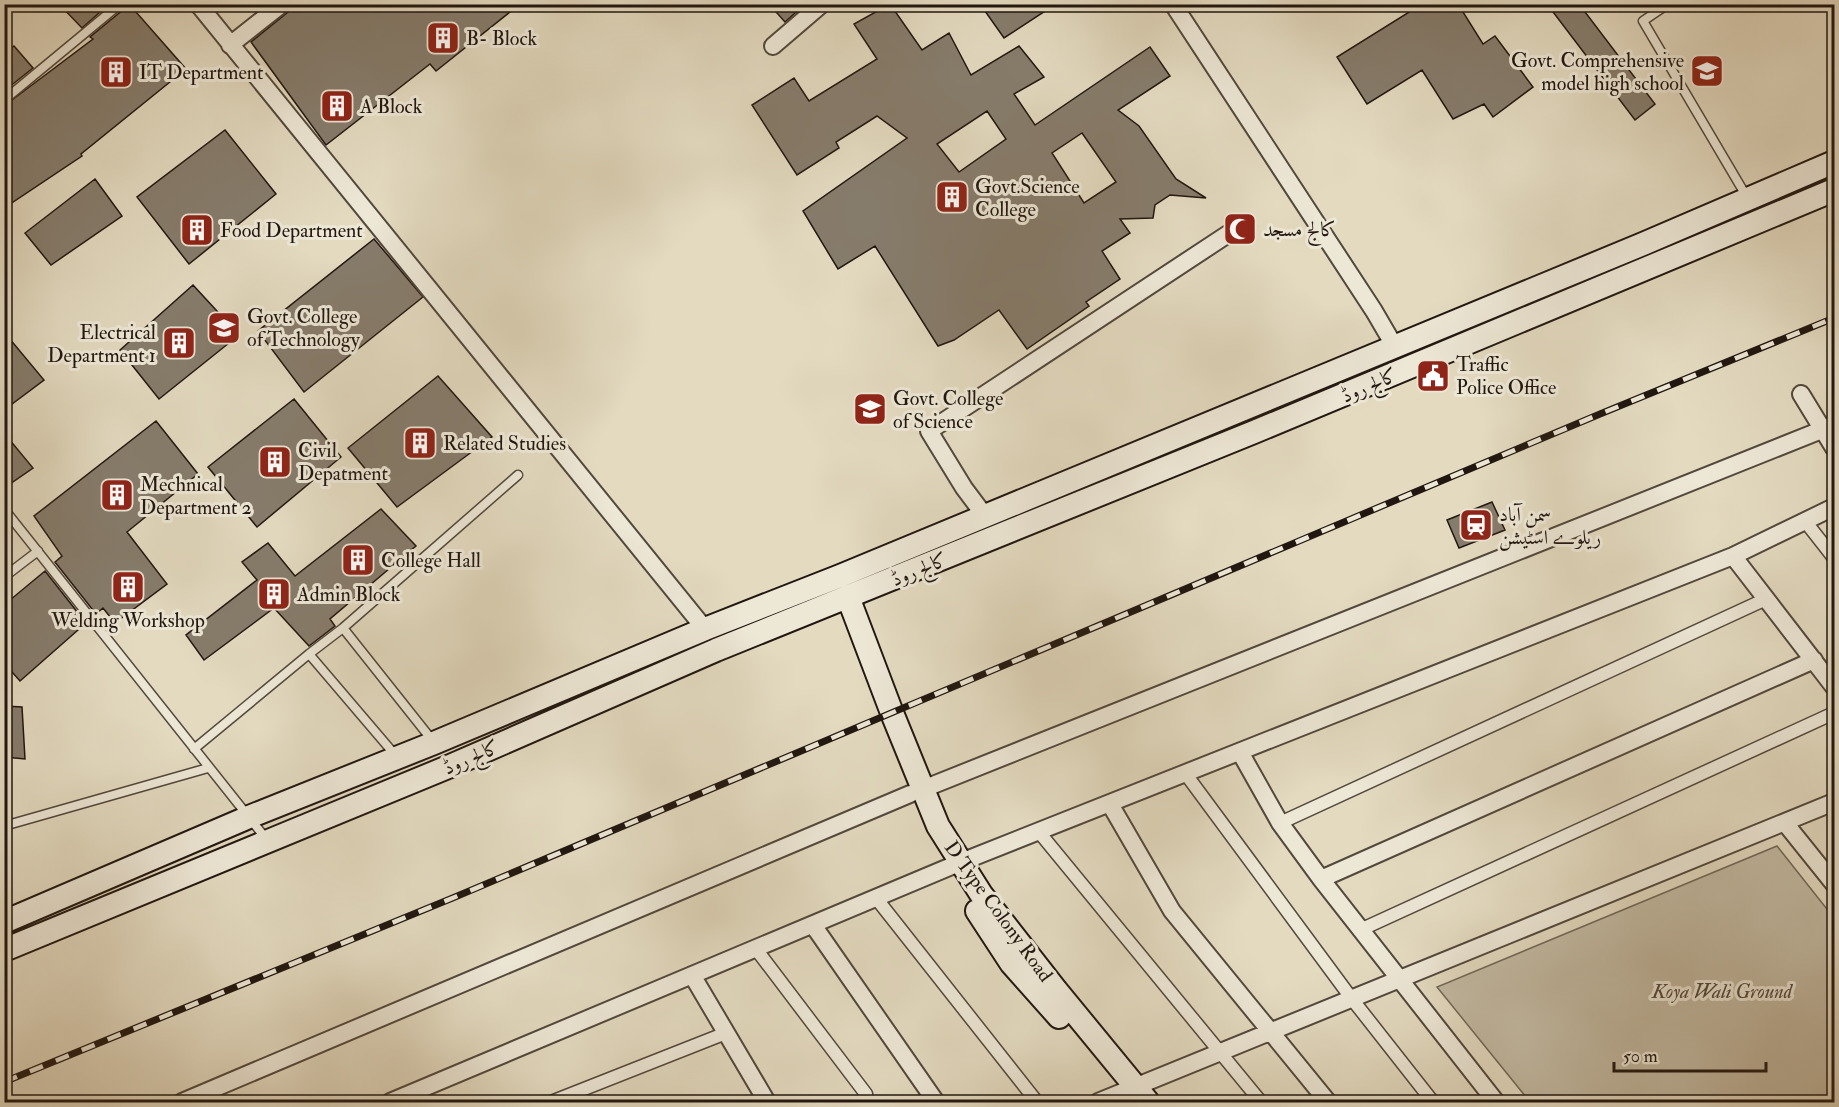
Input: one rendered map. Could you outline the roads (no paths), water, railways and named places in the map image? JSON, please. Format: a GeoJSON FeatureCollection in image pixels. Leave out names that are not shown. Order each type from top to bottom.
{"type":"FeatureCollection","features":[{"type":"Feature","properties":{"kind":"main road","name":"کالج روڈ"},"geometry":{"type":"LineString","coordinates":[[4,922],[705,628],[840,576],[1395,347],[1834,162]]}},
{"type":"Feature","properties":{"kind":"main road","name":"کالج روڈ"},"geometry":{"type":"LineString","coordinates":[[4,950],[448,767],[716,650],[1265,428],[1834,190]]}},
{"type":"Feature","properties":{"kind":"main road","name":"D Type Colony Road"},"geometry":{"type":"LineString","coordinates":[[842,600],[916,792],[1011,963],[1135,1096]]}},
{"type":"Feature","properties":{"kind":"street"},"geometry":{"type":"LineString","coordinates":[[198,4],[705,628]]}},
{"type":"Feature","properties":{"kind":"street"},"geometry":{"type":"LineString","coordinates":[[230,45],[282,4]]}},
{"type":"Feature","properties":{"kind":"street"},"geometry":{"type":"LineString","coordinates":[[773,46],[822,4]]}},
{"type":"Feature","properties":{"kind":"street"},"geometry":{"type":"LineString","coordinates":[[1173,4],[1374,311],[1395,347]]}},
{"type":"Feature","properties":{"kind":"street"},"geometry":{"type":"LineString","coordinates":[[985,516],[964,488],[929,431],[1228,234]]}},
{"type":"Feature","properties":{"kind":"street"},"geometry":{"type":"LineString","coordinates":[[1801,394],[1828,427],[1834,448]]}},
{"type":"Feature","properties":{"kind":"street"},"geometry":{"type":"LineString","coordinates":[[182,1102],[916,792],[1828,427]]}},
{"type":"Feature","properties":{"kind":"street"},"geometry":{"type":"LineString","coordinates":[[390,1102],[955,865],[1733,556],[1834,507]]}},
{"type":"Feature","properties":{"kind":"street"},"geometry":{"type":"LineString","coordinates":[[1805,520],[1834,558]]}},
{"type":"Feature","properties":{"kind":"street"},"geometry":{"type":"LineString","coordinates":[[1733,556],[1834,687]]}},
{"type":"Feature","properties":{"kind":"street"},"geometry":{"type":"LineString","coordinates":[[1280,823],[1767,599]]}},
{"type":"Feature","properties":{"kind":"street"},"geometry":{"type":"LineString","coordinates":[[1321,879],[1814,660]]}},
{"type":"Feature","properties":{"kind":"street"},"geometry":{"type":"LineString","coordinates":[[1360,930],[1834,713]]}},
{"type":"Feature","properties":{"kind":"street"},"geometry":{"type":"LineString","coordinates":[[1240,752],[1280,823],[1398,980],[1496,1102]]}},
{"type":"Feature","properties":{"kind":"street"},"geometry":{"type":"LineString","coordinates":[[1185,773],[1352,999],[1433,1102]]}},
{"type":"Feature","properties":{"kind":"street"},"geometry":{"type":"LineString","coordinates":[[1098,1102],[1135,1096],[1271,1032],[1834,802]]}},
{"type":"Feature","properties":{"kind":"street"},"geometry":{"type":"LineString","coordinates":[[1110,804],[1172,911],[1328,1102]]}},
{"type":"Feature","properties":{"kind":"street"},"geometry":{"type":"LineString","coordinates":[[1785,823],[1834,884]]}},
{"type":"Feature","properties":{"kind":"street"},"geometry":{"type":"LineString","coordinates":[[1038,832],[1261,1102]]}},
{"type":"Feature","properties":{"kind":"street"},"geometry":{"type":"LineString","coordinates":[[876,898],[1036,1102]]}},
{"type":"Feature","properties":{"kind":"street"},"geometry":{"type":"LineString","coordinates":[[813,924],[936,1102]]}},
{"type":"Feature","properties":{"kind":"street"},"geometry":{"type":"LineString","coordinates":[[756,949],[866,1094]]}},
{"type":"Feature","properties":{"kind":"street"},"geometry":{"type":"LineString","coordinates":[[692,975],[765,1102]]}},
{"type":"Feature","properties":{"kind":"street"},"geometry":{"type":"LineString","coordinates":[[551,1102],[726,1033]]}},
{"type":"Feature","properties":{"kind":"lane"},"geometry":{"type":"LineString","coordinates":[[4,100],[120,4]]}},
{"type":"Feature","properties":{"kind":"lane"},"geometry":{"type":"LineString","coordinates":[[1668,4],[1643,21],[1748,199]]}},
{"type":"Feature","properties":{"kind":"lane"},"geometry":{"type":"LineString","coordinates":[[194,749],[343,628],[518,475]]}},
{"type":"Feature","properties":{"kind":"lane"},"geometry":{"type":"LineString","coordinates":[[4,509],[105,633],[208,768],[267,840]]}},
{"type":"Feature","properties":{"kind":"lane"},"geometry":{"type":"LineString","coordinates":[[4,577],[38,551]]}},
{"type":"Feature","properties":{"kind":"lane"},"geometry":{"type":"LineString","coordinates":[[343,628],[434,743]]}},
{"type":"Feature","properties":{"kind":"lane"},"geometry":{"type":"LineString","coordinates":[[309,654],[397,757]]}},
{"type":"Feature","properties":{"kind":"lane"},"geometry":{"type":"LineString","coordinates":[[4,826],[208,768]]}},
{"type":"Feature","properties":{"kind":"railway"},"geometry":{"type":"LineString","coordinates":[[4,1082],[455,897],[1600,414],[1834,318]]}},
{"type":"Feature","properties":{"kind":"place","name":"B- Block"},"geometry":{"type":"Point","coordinates":[443,38]}},
{"type":"Feature","properties":{"kind":"place","name":"Govt. Comprehensive model high school"},"geometry":{"type":"Point","coordinates":[1707,71]}},
{"type":"Feature","properties":{"kind":"place","name":"IT Department"},"geometry":{"type":"Point","coordinates":[116,72]}},
{"type":"Feature","properties":{"kind":"place","name":"A Block"},"geometry":{"type":"Point","coordinates":[337,106]}},
{"type":"Feature","properties":{"kind":"place","name":"Govt.Science College"},"geometry":{"type":"Point","coordinates":[952,197]}},
{"type":"Feature","properties":{"kind":"place","name":"کالج مسجد"},"geometry":{"type":"Point","coordinates":[1240,229]}},
{"type":"Feature","properties":{"kind":"place","name":"Food Department"},"geometry":{"type":"Point","coordinates":[197,230]}},
{"type":"Feature","properties":{"kind":"place","name":"Govt. College of Technology"},"geometry":{"type":"Point","coordinates":[224,328]}},
{"type":"Feature","properties":{"kind":"place","name":"Electrical Department 1"},"geometry":{"type":"Point","coordinates":[179,343]}},
{"type":"Feature","properties":{"kind":"place","name":"Traffic Police Office"},"geometry":{"type":"Point","coordinates":[1433,376]}},
{"type":"Feature","properties":{"kind":"place","name":"Govt. College of Science"},"geometry":{"type":"Point","coordinates":[870,409]}},
{"type":"Feature","properties":{"kind":"place","name":"Related Studies"},"geometry":{"type":"Point","coordinates":[420,443]}},
{"type":"Feature","properties":{"kind":"place","name":"Civil Depatment"},"geometry":{"type":"Point","coordinates":[275,462]}},
{"type":"Feature","properties":{"kind":"place","name":"Mechnical Department 2"},"geometry":{"type":"Point","coordinates":[117,495]}},
{"type":"Feature","properties":{"kind":"place","name":"سمن آباد ریلوے اسٹیشن"},"geometry":{"type":"Point","coordinates":[1476,525]}},
{"type":"Feature","properties":{"kind":"place","name":"College Hall"},"geometry":{"type":"Point","coordinates":[358,560]}},
{"type":"Feature","properties":{"kind":"place","name":"Welding Workshop"},"geometry":{"type":"Point","coordinates":[128,587]}},
{"type":"Feature","properties":{"kind":"place","name":"Admin Block"},"geometry":{"type":"Point","coordinates":[274,594]}},
{"type":"Feature","properties":{"kind":"park label","name":"Koya Wali Ground"},"geometry":{"type":"Point","coordinates":[1722,991]}}]}
